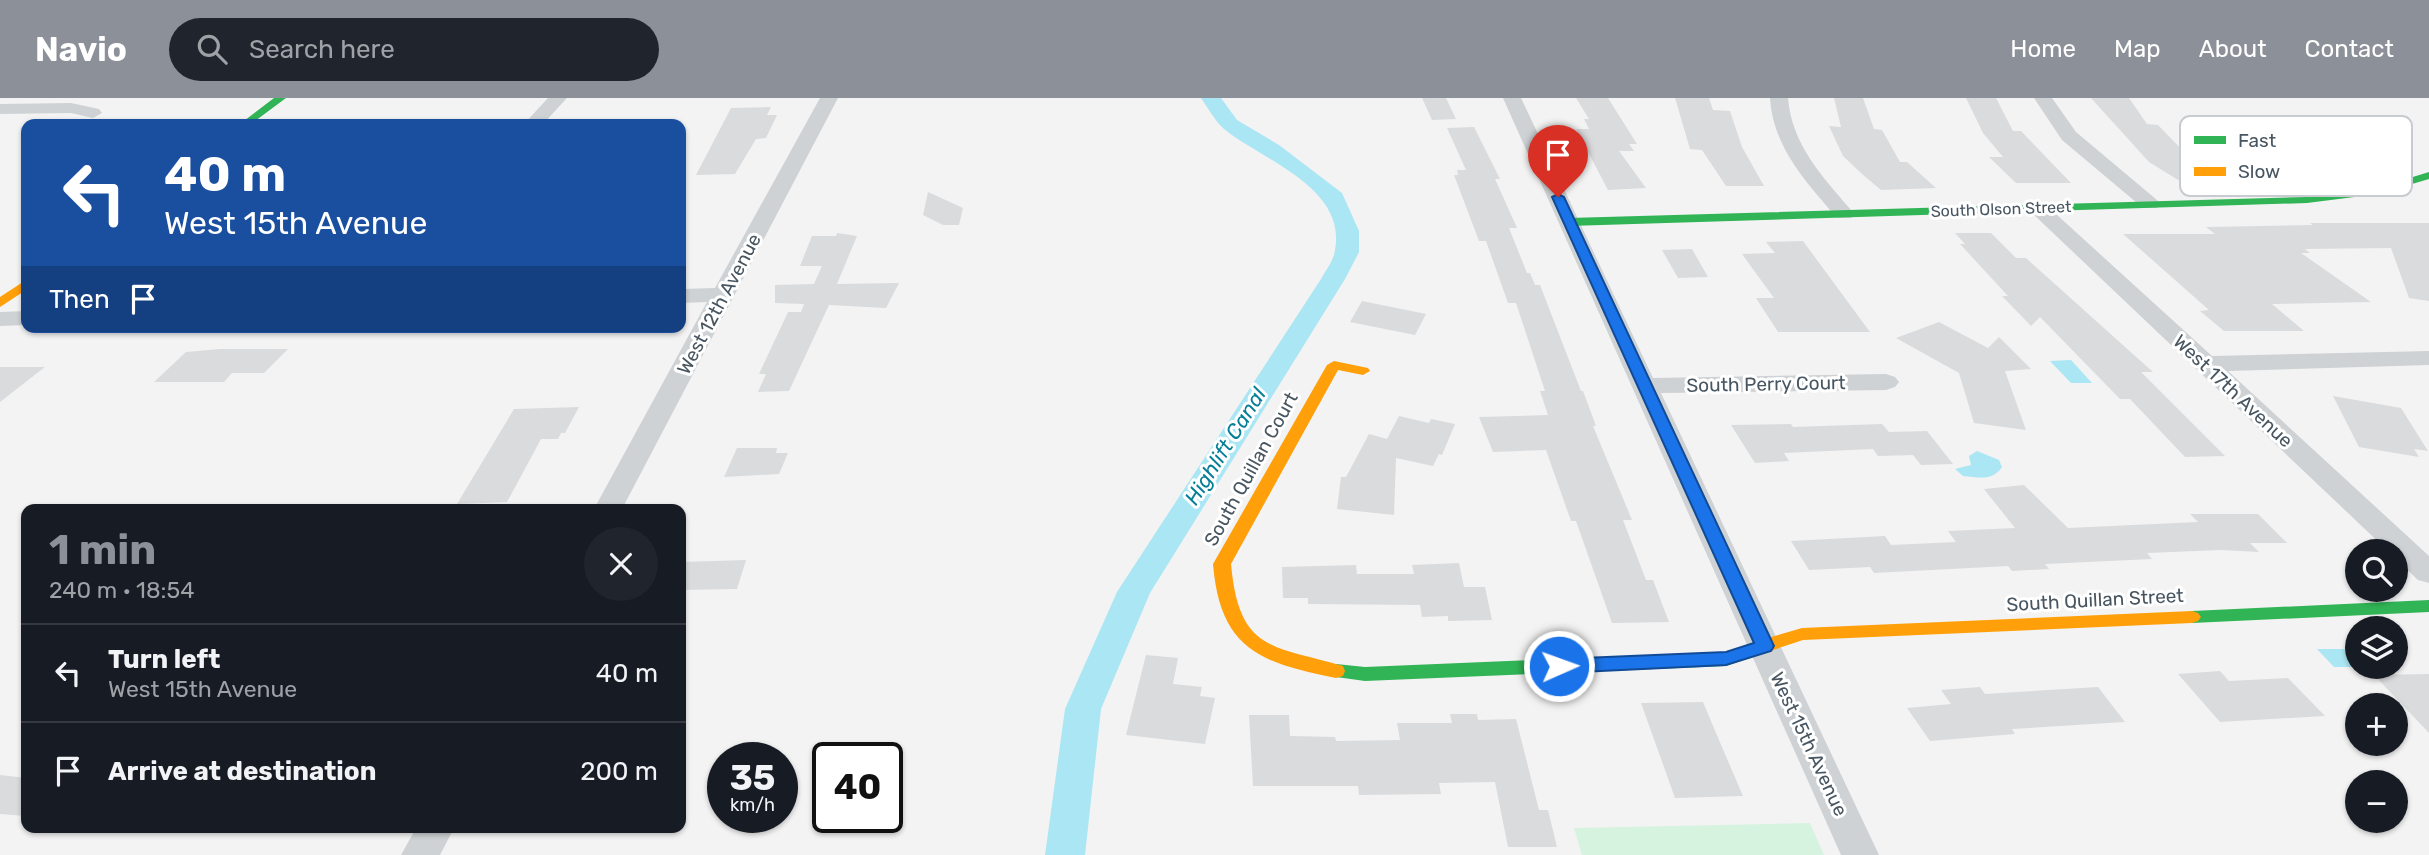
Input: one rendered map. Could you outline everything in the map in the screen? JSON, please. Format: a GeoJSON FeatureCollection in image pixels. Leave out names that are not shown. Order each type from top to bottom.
{"type":"FeatureCollection","features":[{"type":"Feature","properties":{"kind":"street"},"geometry":{"type":"LineString","coordinates":[[252,119],[281,98]]}},
{"type":"Feature","properties":{"kind":"street"},"geometry":{"type":"LineString","coordinates":[[538,119],[558,98]]}},
{"type":"Feature","properties":{"kind":"street","name":"West 12th Avenue"},"geometry":{"type":"LineString","coordinates":[[611,504],[829,98]]}},
{"type":"Feature","properties":{"kind":"street","name":"West 15th Avenue"},"geometry":{"type":"LineString","coordinates":[[1512,98],[1860,855]]}},
{"type":"Feature","properties":{"kind":"street"},"geometry":{"type":"LineString","coordinates":[[1779,98],[1782,124],[1791,144],[1806,168],[1844,214]]}},
{"type":"Feature","properties":{"kind":"street"},"geometry":{"type":"LineString","coordinates":[[2043,98],[2069,136],[2150,204]]}},
{"type":"Feature","properties":{"kind":"street"},"geometry":{"type":"LineString","coordinates":[[0,109],[71,108],[93,113]]}},
{"type":"Feature","properties":{"kind":"street","name":"South Olson Street"},"geometry":{"type":"LineString","coordinates":[[2412,181],[2429,175]]}},
{"type":"Feature","properties":{"kind":"street","name":"South Olson Street"},"geometry":{"type":"LineString","coordinates":[[1569,222],[2351,196]]}},
{"type":"Feature","properties":{"kind":"street","name":"West 17th Avenue"},"geometry":{"type":"LineString","coordinates":[[2038,208],[2429,573]]}},
{"type":"Feature","properties":{"kind":"street"},"geometry":{"type":"LineString","coordinates":[[0,303],[21,288]]}},
{"type":"Feature","properties":{"kind":"street"},"geometry":{"type":"LineString","coordinates":[[686,296],[724,295]]}},
{"type":"Feature","properties":{"kind":"street"},"geometry":{"type":"LineString","coordinates":[[0,319],[21,318]]}},
{"type":"Feature","properties":{"kind":"street"},"geometry":{"type":"LineString","coordinates":[[2205,364],[2429,358]]}},
{"type":"Feature","properties":{"kind":"street","name":"South Quillan Court"},"geometry":{"type":"LineString","coordinates":[[1363,371],[1334,365],[1226,551],[1220,577],[1222,596],[1242,634],[1259,648],[1284,660],[1312,668],[1365,674],[1726,659],[1765,646]]}},
{"type":"Feature","properties":{"kind":"street","name":"South Perry Court"},"geometry":{"type":"LineString","coordinates":[[1645,386],[1886,382]]}},
{"type":"Feature","properties":{"kind":"street","name":"South Quillan Street"},"geometry":{"type":"LineString","coordinates":[[1765,646],[1781,638],[1802,634],[2429,606]]}},
{"type":"Feature","properties":{"kind":"street"},"geometry":{"type":"LineString","coordinates":[[420,855],[432,833]]}},
{"type":"Feature","properties":{"kind":"green space"},"geometry":{"type":"Polygon","coordinates":[[[1810,823],[1824,855],[1582,855],[1574,828],[1810,823]]]}},
{"type":"Feature","properties":{"kind":"water"},"geometry":{"type":"Polygon","coordinates":[[[2071,360],[2092,383],[2071,383],[2050,361],[2071,360]]]}},
{"type":"Feature","properties":{"kind":"water"},"geometry":{"type":"Polygon","coordinates":[[[1977,451],[1999,460],[2002,467],[1998,472],[1979,478],[1963,476],[1955,469],[1971,465],[1969,456],[1977,451]]]}},
{"type":"Feature","properties":{"kind":"water"},"geometry":{"type":"Polygon","coordinates":[[[2317,649],[2345,649],[2345,667],[2334,667],[2317,649]]]}},
{"type":"Feature","properties":{"kind":"building"},"geometry":{"type":"Polygon","coordinates":[[[1422,98],[1446,98],[1456,119],[1432,120],[1422,98]]]}},
{"type":"Feature","properties":{"kind":"building"},"geometry":{"type":"Polygon","coordinates":[[[1576,98],[1608,98],[1637,144],[1629,144],[1634,151],[1619,151],[1646,188],[1608,190],[1576,129],[1589,129],[1584,119],[1589,119],[1576,98]]]}},
{"type":"Feature","properties":{"kind":"building"},"geometry":{"type":"Polygon","coordinates":[[[1675,98],[1709,98],[1713,110],[1730,111],[1742,147],[1764,186],[1726,186],[1702,150],[1690,149],[1675,98]]]}},
{"type":"Feature","properties":{"kind":"building"},"geometry":{"type":"Polygon","coordinates":[[[1834,98],[1863,98],[1874,129],[1882,130],[1900,162],[1907,162],[1936,188],[1881,190],[1862,174],[1843,156],[1829,126],[1841,127],[1834,98]]]}},
{"type":"Feature","properties":{"kind":"building"},"geometry":{"type":"Polygon","coordinates":[[[1966,98],[1996,98],[2013,131],[2021,131],[2071,183],[2016,183],[1989,157],[2003,157],[1983,133],[1966,98]]]}},
{"type":"Feature","properties":{"kind":"building"},"geometry":{"type":"Polygon","coordinates":[[[2091,98],[2129,98],[2147,124],[2158,125],[2180,148],[2180,180],[2149,162],[2091,98]]]}},
{"type":"Feature","properties":{"kind":"building"},"geometry":{"type":"Polygon","coordinates":[[[771,107],[767,115],[777,115],[766,138],[756,139],[735,174],[696,175],[731,108],[771,107]]]}},
{"type":"Feature","properties":{"kind":"building"},"geometry":{"type":"Polygon","coordinates":[[[1474,127],[1500,179],[1495,179],[1517,228],[1509,228],[1527,273],[1530,273],[1535,285],[1540,285],[1632,520],[1623,520],[1646,580],[1653,580],[1669,622],[1612,623],[1576,521],[1571,521],[1546,450],[1493,452],[1479,417],[1548,415],[1540,391],[1545,391],[1516,303],[1508,303],[1486,241],[1479,241],[1454,175],[1458,175],[1457,170],[1466,170],[1447,128],[1474,127]]]}},
{"type":"Feature","properties":{"kind":"building"},"geometry":{"type":"Polygon","coordinates":[[[928,192],[963,208],[959,225],[943,225],[923,215],[928,192]]]}},
{"type":"Feature","properties":{"kind":"building"},"geometry":{"type":"Polygon","coordinates":[[[2310,223],[2429,223],[2429,301],[2409,298],[2391,248],[2305,249],[2310,253],[2301,253],[2371,302],[2272,304],[2304,331],[2224,331],[2200,311],[2209,310],[2123,234],[2215,234],[2206,227],[2313,225],[2310,223]]]}},
{"type":"Feature","properties":{"kind":"building"},"geometry":{"type":"Polygon","coordinates":[[[837,233],[857,236],[837,284],[899,283],[886,308],[829,305],[789,391],[758,392],[766,374],[759,374],[788,312],[801,312],[804,304],[775,303],[775,285],[814,284],[822,266],[800,266],[812,236],[836,236],[837,233]]]}},
{"type":"Feature","properties":{"kind":"building"},"geometry":{"type":"Polygon","coordinates":[[[1955,233],[1991,233],[2016,258],[2026,258],[2153,372],[2141,372],[2225,456],[2185,457],[2130,399],[2120,399],[2040,317],[2031,326],[2002,296],[2008,296],[1960,244],[1965,244],[1955,233]]]}},
{"type":"Feature","properties":{"kind":"building"},"geometry":{"type":"Polygon","coordinates":[[[1803,241],[1870,332],[1778,332],[1756,298],[1774,298],[1742,254],[1775,253],[1766,242],[1803,241]]]}},
{"type":"Feature","properties":{"kind":"building"},"geometry":{"type":"Polygon","coordinates":[[[1692,249],[1708,277],[1678,278],[1662,250],[1692,249]]]}},
{"type":"Feature","properties":{"kind":"building"},"geometry":{"type":"Polygon","coordinates":[[[1362,301],[1426,314],[1415,335],[1350,322],[1362,301]]]}},
{"type":"Feature","properties":{"kind":"building"},"geometry":{"type":"Polygon","coordinates":[[[1939,322],[1988,348],[1999,337],[2031,369],[2005,371],[2026,430],[1974,423],[1959,373],[1896,338],[1939,322]]]}},
{"type":"Feature","properties":{"kind":"building"},"geometry":{"type":"Polygon","coordinates":[[[288,349],[264,373],[232,373],[224,382],[154,382],[186,352],[288,349]]]}},
{"type":"Feature","properties":{"kind":"building"},"geometry":{"type":"Polygon","coordinates":[[[0,367],[45,367],[0,402],[0,367]]]}},
{"type":"Feature","properties":{"kind":"building"},"geometry":{"type":"Polygon","coordinates":[[[2333,396],[2401,408],[2428,451],[2414,449],[2419,457],[2359,447],[2333,396]]]}},
{"type":"Feature","properties":{"kind":"building"},"geometry":{"type":"Polygon","coordinates":[[[579,407],[565,433],[561,433],[558,439],[541,439],[507,502],[457,504],[514,409],[579,407]]]}},
{"type":"Feature","properties":{"kind":"building"},"geometry":{"type":"Polygon","coordinates":[[[1399,416],[1429,423],[1431,419],[1455,424],[1442,455],[1439,454],[1433,466],[1396,458],[1394,515],[1337,509],[1341,477],[1346,477],[1369,434],[1387,439],[1399,416]]]}},
{"type":"Feature","properties":{"kind":"building"},"geometry":{"type":"Polygon","coordinates":[[[1791,424],[1793,427],[1882,424],[1889,432],[1927,431],[1953,464],[1921,465],[1913,455],[1878,456],[1873,449],[1784,453],[1789,461],[1755,463],[1731,425],[1791,424]]]}},
{"type":"Feature","properties":{"kind":"building"},"geometry":{"type":"Polygon","coordinates":[[[737,448],[777,448],[776,453],[788,453],[779,474],[724,477],[737,448]]]}},
{"type":"Feature","properties":{"kind":"building"},"geometry":{"type":"Polygon","coordinates":[[[2024,485],[2068,528],[2198,522],[2190,514],[2258,514],[2287,543],[2250,543],[2259,552],[2221,550],[2147,553],[2152,559],[2045,564],[2049,569],[2012,571],[2008,566],[1874,573],[1870,567],[1809,570],[1791,541],[1885,536],[1891,545],[1956,542],[1948,531],[2015,528],[1984,489],[2024,485]]]}},
{"type":"Feature","properties":{"kind":"building"},"geometry":{"type":"Polygon","coordinates":[[[746,560],[737,589],[686,590],[686,562],[746,560]]]}},
{"type":"Feature","properties":{"kind":"building"},"geometry":{"type":"Polygon","coordinates":[[[1459,563],[1464,587],[1485,587],[1492,620],[1448,621],[1448,616],[1422,617],[1420,605],[1308,604],[1308,598],[1283,598],[1282,567],[1356,565],[1357,574],[1414,574],[1412,565],[1459,563]]]}},
{"type":"Feature","properties":{"kind":"building"},"geometry":{"type":"Polygon","coordinates":[[[1146,655],[1178,658],[1173,684],[1202,687],[1200,696],[1215,698],[1205,744],[1126,735],[1146,655]]]}},
{"type":"Feature","properties":{"kind":"building"},"geometry":{"type":"Polygon","coordinates":[[[2220,671],[2229,681],[2288,678],[2325,716],[2220,722],[2178,674],[2220,671]]]}},
{"type":"Feature","properties":{"kind":"building"},"geometry":{"type":"Polygon","coordinates":[[[2408,674],[2429,674],[2429,733],[2408,711],[2408,693],[2391,693],[2378,679],[2408,679],[2408,674]]]}},
{"type":"Feature","properties":{"kind":"building"},"geometry":{"type":"Polygon","coordinates":[[[1980,687],[1985,694],[2098,687],[2125,722],[2012,729],[2015,734],[1930,741],[1907,708],[1951,704],[1941,690],[1980,687]]]}},
{"type":"Feature","properties":{"kind":"building"},"geometry":{"type":"Polygon","coordinates":[[[1703,702],[1743,796],[1675,798],[1641,703],[1703,702]]]}},
{"type":"Feature","properties":{"kind":"building"},"geometry":{"type":"Polygon","coordinates":[[[1450,714],[1477,714],[1478,720],[1516,719],[1539,810],[1548,810],[1557,847],[1508,847],[1495,782],[1439,783],[1441,794],[1359,795],[1358,786],[1253,786],[1249,715],[1289,715],[1290,736],[1335,737],[1336,741],[1400,740],[1397,723],[1452,723],[1450,714]]]}},
{"type":"Feature","properties":{"kind":"building"},"geometry":{"type":"Polygon","coordinates":[[[0,775],[21,777],[21,816],[0,814],[0,775]]]}},
{"type":"Feature","properties":{"kind":"waterway","name":"Highlift Canal"},"geometry":{"type":"LineString","coordinates":[[1065,855],[1083,709],[1134,592],[1333,279],[1347,252],[1348,231],[1331,193],[1272,149],[1230,124],[1211,98]]}},
{"type":"Feature","properties":{"kind":"traffic: fast"},"geometry":{"type":"LineString","coordinates":[[252,119],[281,98]]}},
{"type":"Feature","properties":{"kind":"traffic: fast"},"geometry":{"type":"LineString","coordinates":[[2412,180],[2429,175]]}},
{"type":"Feature","properties":{"kind":"traffic: fast"},"geometry":{"type":"LineString","coordinates":[[1569,222],[2307,200],[2339,196]]}},
{"type":"Feature","properties":{"kind":"traffic: fast"},"geometry":{"type":"LineString","coordinates":[[2192,617],[2429,606]]}},
{"type":"Feature","properties":{"kind":"traffic: fast"},"geometry":{"type":"LineString","coordinates":[[1336,671],[1365,674],[1726,659],[1767,645]]}},
{"type":"Feature","properties":{"kind":"traffic: slow"},"geometry":{"type":"LineString","coordinates":[[0,303],[21,288]]}},
{"type":"Feature","properties":{"kind":"traffic: slow"},"geometry":{"type":"LineString","coordinates":[[1336,671],[1289,660],[1270,652],[1240,629],[1224,590],[1222,564],[1334,365],[1363,371]]}},
{"type":"Feature","properties":{"kind":"traffic: slow"},"geometry":{"type":"LineString","coordinates":[[1767,645],[1802,634],[2192,617]]}},
{"type":"Feature","properties":{"kind":"route"},"geometry":{"type":"LineString","coordinates":[[1558,197],[1765,646],[1726,659],[1559,666]]}}]}
